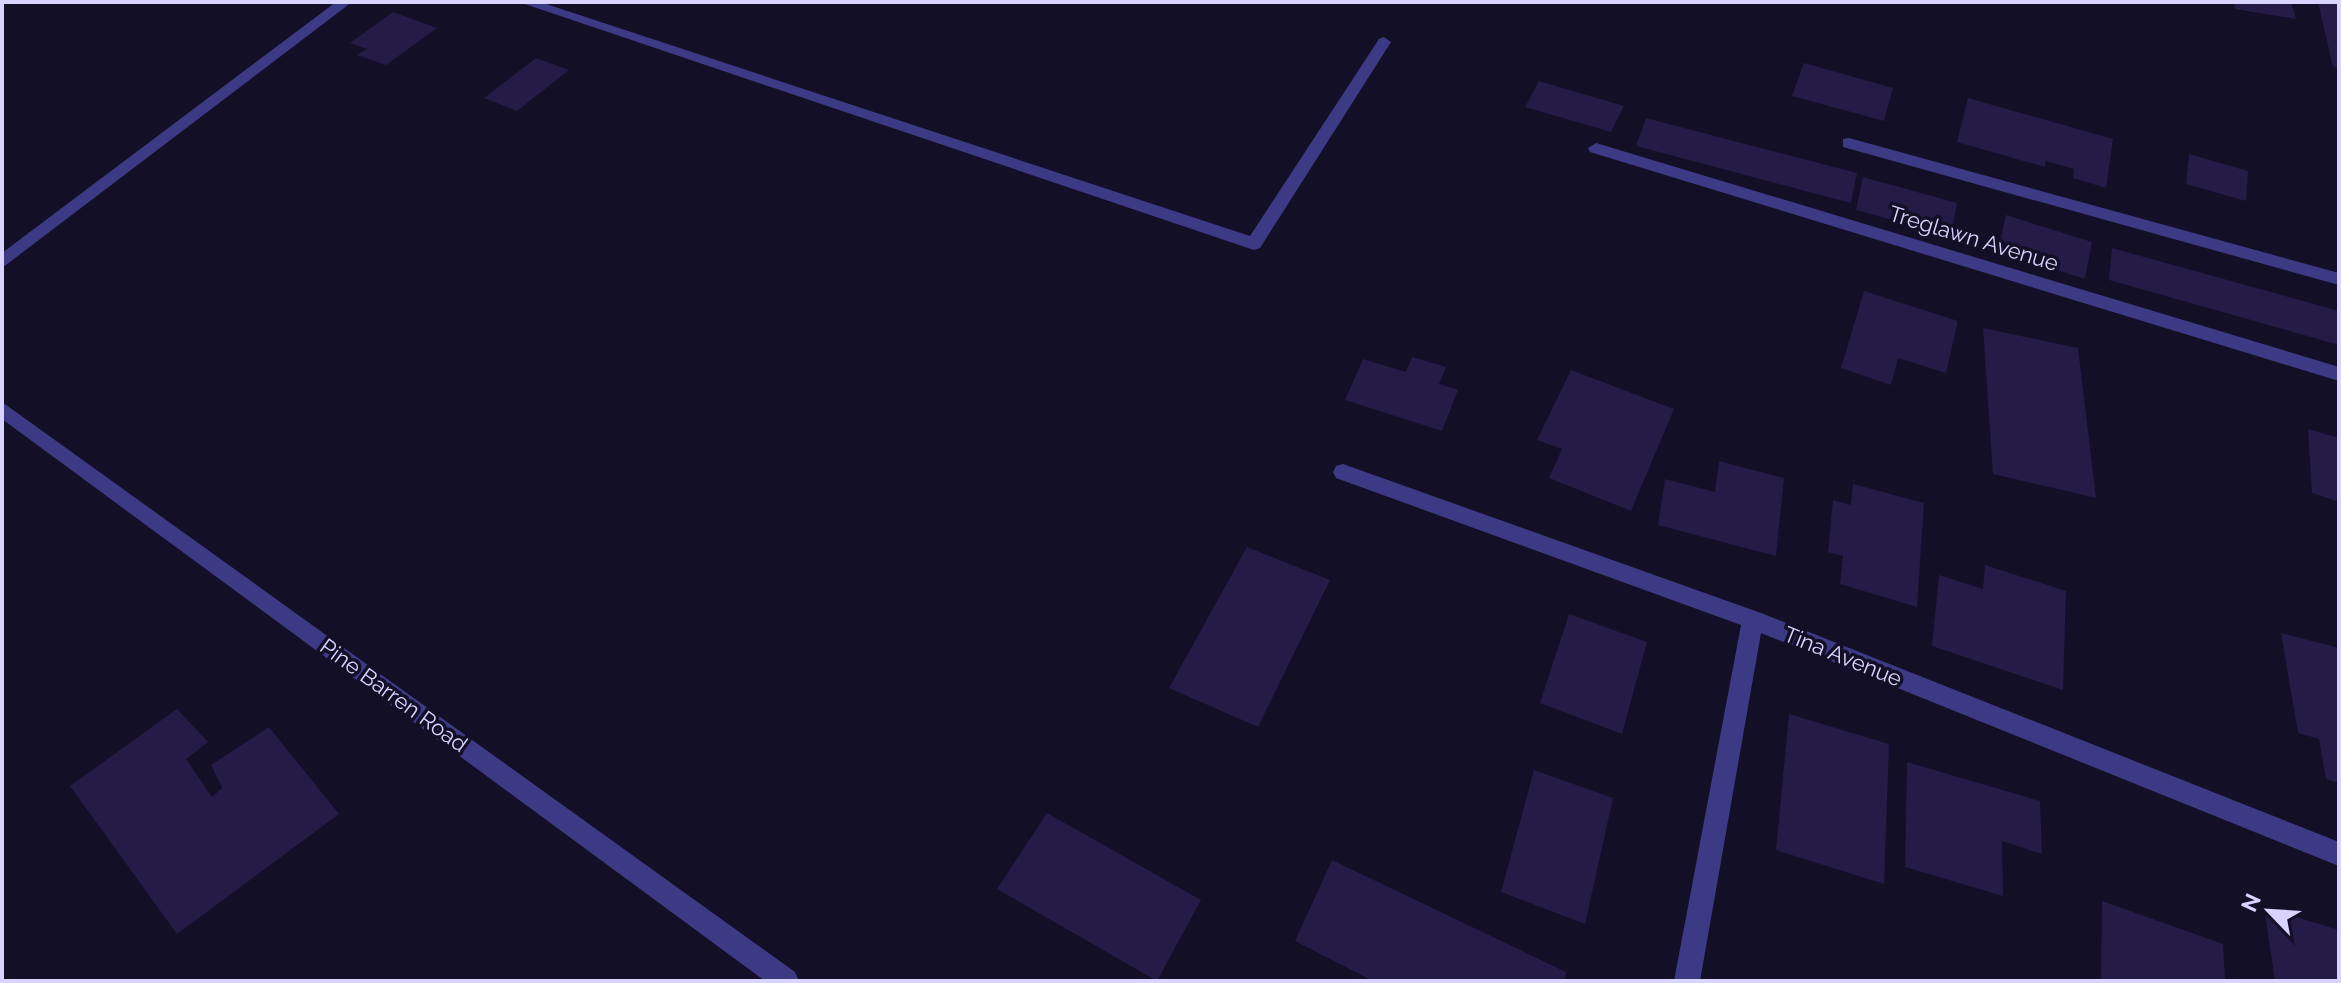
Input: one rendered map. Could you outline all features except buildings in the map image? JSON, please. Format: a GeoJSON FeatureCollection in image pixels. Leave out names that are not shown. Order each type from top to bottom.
{"type":"FeatureCollection","features":[{"type":"Feature","properties":{"kind":"street"},"geometry":{"type":"LineString","coordinates":[[2,262],[345,2]]}},
{"type":"Feature","properties":{"kind":"street"},"geometry":{"type":"LineString","coordinates":[[526,2],[1254,244],[1384,42]]}},
{"type":"Feature","properties":{"kind":"street"},"geometry":{"type":"LineString","coordinates":[[1849,143],[2339,279]]}},
{"type":"Feature","properties":{"kind":"street","name":"Treglawn Avenue"},"geometry":{"type":"LineString","coordinates":[[1596,148],[2339,374]]}},
{"type":"Feature","properties":{"kind":"street","name":"Pine Barren Road"},"geometry":{"type":"LineString","coordinates":[[2,409],[786,981]]}},
{"type":"Feature","properties":{"kind":"street","name":"Tina Avenue"},"geometry":{"type":"LineString","coordinates":[[1343,472],[1753,620],[2339,854]]}},
{"type":"Feature","properties":{"kind":"street"},"geometry":{"type":"LineString","coordinates":[[1687,981],[1753,620]]}}]}
